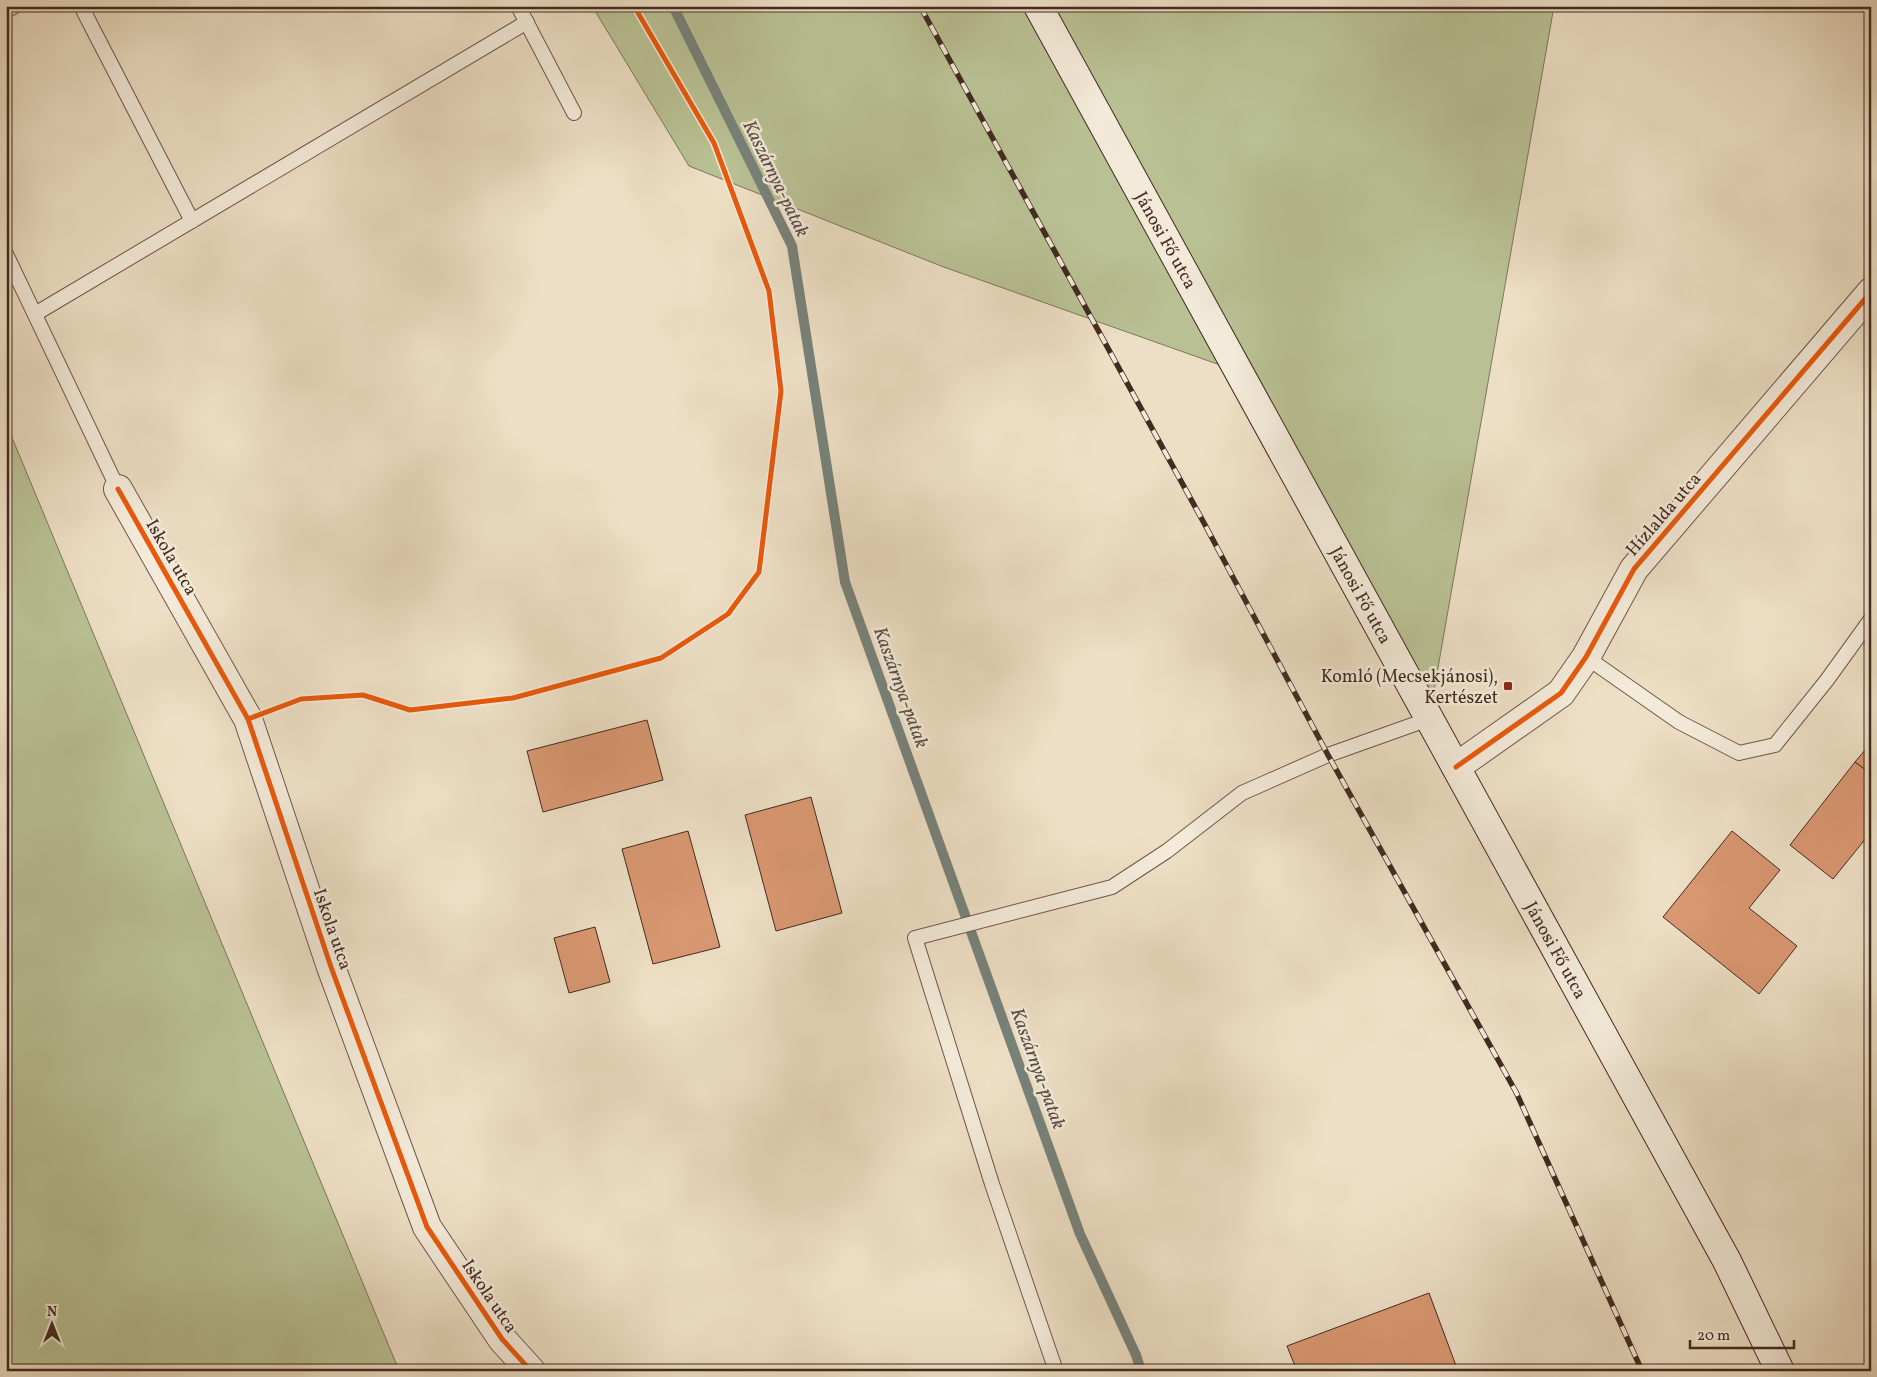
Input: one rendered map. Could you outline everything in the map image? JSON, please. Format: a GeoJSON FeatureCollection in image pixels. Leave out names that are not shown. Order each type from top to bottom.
{"type":"FeatureCollection","features":[{"type":"Feature","properties":{"kind":"street","name":"Jánosi Fő utca"},"geometry":{"type":"LineString","coordinates":[[1038,6],[1727,1261],[1780,1371]]}},
{"type":"Feature","properties":{"kind":"street","name":"Hízlalda utca"},"geometry":{"type":"LineString","coordinates":[[1456,767],[1560,693],[1586,657],[1634,569],[1871,292]]}},
{"type":"Feature","properties":{"kind":"street","name":"Iskola utca"},"geometry":{"type":"LineString","coordinates":[[118,489],[248,719],[331,966],[427,1227],[502,1339],[531,1371]]}},
{"type":"Feature","properties":{"kind":"lane"},"geometry":{"type":"LineString","coordinates":[[6,11],[14,6]]}},
{"type":"Feature","properties":{"kind":"lane"},"geometry":{"type":"LineString","coordinates":[[80,6],[192,221]]}},
{"type":"Feature","properties":{"kind":"lane"},"geometry":{"type":"LineString","coordinates":[[518,6],[574,113]]}},
{"type":"Feature","properties":{"kind":"lane"},"geometry":{"type":"LineString","coordinates":[[35,314],[527,22]]}},
{"type":"Feature","properties":{"kind":"lane"},"geometry":{"type":"LineString","coordinates":[[6,254],[118,489]]}},
{"type":"Feature","properties":{"kind":"lane"},"geometry":{"type":"LineString","coordinates":[[1586,657],[1678,722],[1739,753],[1775,745],[1827,680],[1871,619]]}},
{"type":"Feature","properties":{"kind":"lane"},"geometry":{"type":"LineString","coordinates":[[1056,1371],[992,1184],[914,938],[1112,887],[1166,852],[1242,792],[1328,755],[1429,719]]}},
{"type":"Feature","properties":{"kind":"green space"},"geometry":{"type":"Polygon","coordinates":[[[592,6],[1554,6],[1429,719],[1237,371],[941,266],[689,166],[592,6]]]}},
{"type":"Feature","properties":{"kind":"green space"},"geometry":{"type":"Polygon","coordinates":[[[6,423],[398,1368],[401,1371],[6,1371],[6,423]]]}},
{"type":"Feature","properties":{"kind":"building"},"geometry":{"type":"Polygon","coordinates":[[[647,720],[663,780],[543,812],[527,751],[647,720]]]}},
{"type":"Feature","properties":{"kind":"building"},"geometry":{"type":"Polygon","coordinates":[[[1871,743],[1871,774],[1855,762],[1871,743]]]}},
{"type":"Feature","properties":{"kind":"building"},"geometry":{"type":"Polygon","coordinates":[[[1855,762],[1871,774],[1871,832],[1833,879],[1790,845],[1855,762]]]}},
{"type":"Feature","properties":{"kind":"building"},"geometry":{"type":"Polygon","coordinates":[[[811,797],[842,913],[776,931],[745,815],[811,797]]]}},
{"type":"Feature","properties":{"kind":"building"},"geometry":{"type":"Polygon","coordinates":[[[688,831],[720,947],[653,964],[622,849],[688,831]]]}},
{"type":"Feature","properties":{"kind":"building"},"geometry":{"type":"Polygon","coordinates":[[[1732,831],[1780,870],[1749,908],[1797,946],[1759,994],[1663,917],[1732,831]]]}},
{"type":"Feature","properties":{"kind":"building"},"geometry":{"type":"Polygon","coordinates":[[[595,927],[610,982],[569,993],[554,938],[595,927]]]}},
{"type":"Feature","properties":{"kind":"building"},"geometry":{"type":"Polygon","coordinates":[[[1429,1293],[1458,1371],[1297,1371],[1287,1346],[1429,1293]]]}},
{"type":"Feature","properties":{"kind":"waterway","name":"Kaszárnya-patak"},"geometry":{"type":"LineString","coordinates":[[673,6],[792,246],[845,582],[1080,1234],[1136,1355],[1141,1371]]}},
{"type":"Feature","properties":{"kind":"railway"},"geometry":{"type":"LineString","coordinates":[[920,6],[1204,523],[1328,755],[1516,1092],[1642,1371]]}},
{"type":"Feature","properties":{"kind":"cycle path"},"geometry":{"type":"LineString","coordinates":[[248,719],[301,699],[363,695],[410,710],[513,698],[661,658],[728,614],[759,572],[781,391],[769,291],[714,143],[634,6]]}},
{"type":"Feature","properties":{"kind":"cycle path"},"geometry":{"type":"LineString","coordinates":[[1456,767],[1561,693],[1586,657],[1634,569],[1871,292]]}},
{"type":"Feature","properties":{"kind":"cycle path"},"geometry":{"type":"LineString","coordinates":[[118,489],[248,719],[331,967],[427,1227],[502,1339],[531,1371]]}},
{"type":"Feature","properties":{"kind":"place","name":"Komló (Mecsekjánosi), Kertészet"},"geometry":{"type":"Point","coordinates":[1508,686]}}]}
